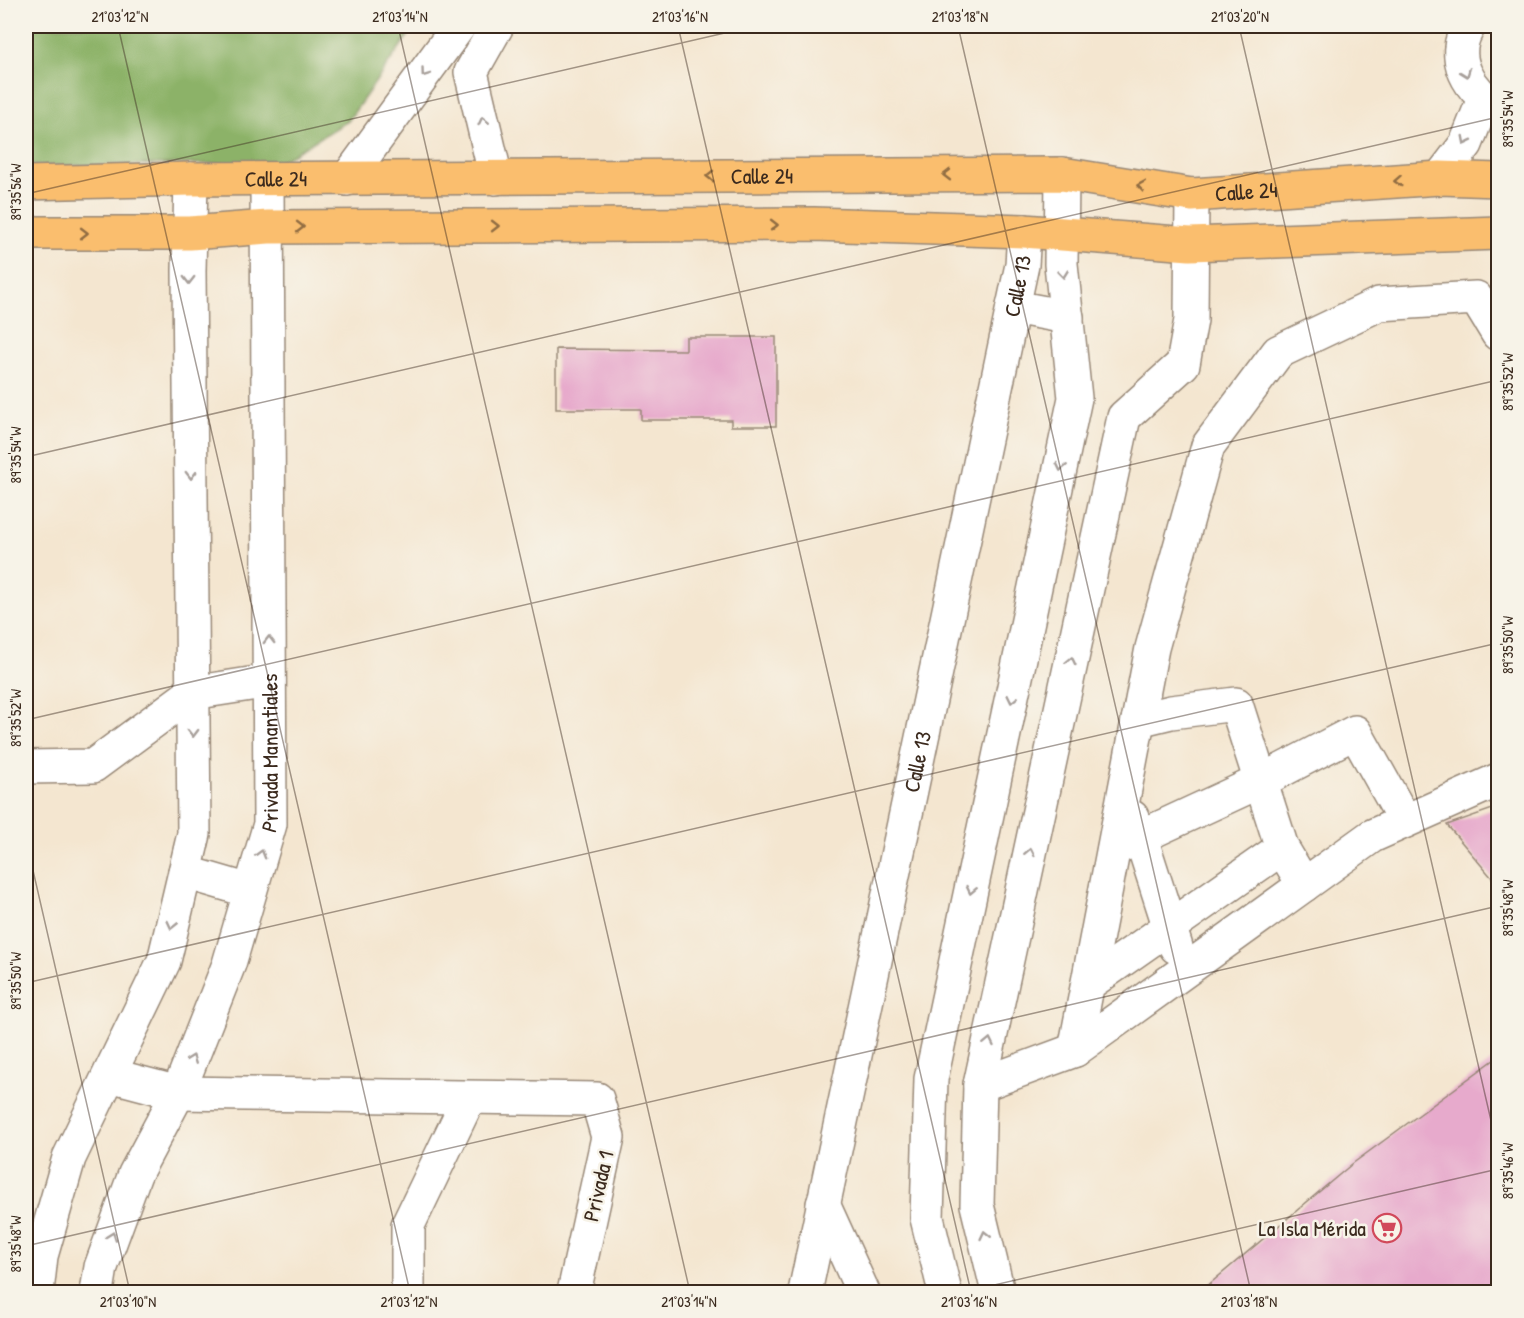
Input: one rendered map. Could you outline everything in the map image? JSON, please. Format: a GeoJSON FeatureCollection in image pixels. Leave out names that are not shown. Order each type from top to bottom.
{"type":"FeatureCollection","features":[{"type":"Feature","properties":{"kind":"main road","name":"Calle 24"},"geometry":{"type":"LineString","coordinates":[[26,183],[191,179],[1062,174],[1192,195],[1440,178],[1498,180]]}},
{"type":"Feature","properties":{"kind":"main road"},"geometry":{"type":"LineString","coordinates":[[813,175],[814,225]]}},
{"type":"Feature","properties":{"kind":"main road"},"geometry":{"type":"LineString","coordinates":[[26,233],[190,233],[267,227],[814,225],[1024,231],[1190,244],[1498,232]]}},
{"type":"Feature","properties":{"kind":"street"},"geometry":{"type":"LineString","coordinates":[[347,179],[459,26]]}},
{"type":"Feature","properties":{"kind":"street"},"geometry":{"type":"LineString","coordinates":[[496,178],[471,72],[497,26]]}},
{"type":"Feature","properties":{"kind":"street"},"geometry":{"type":"LineString","coordinates":[[1440,178],[1466,144],[1491,103],[1470,85],[1462,66],[1461,50],[1469,26]]}},
{"type":"Feature","properties":{"kind":"street"},"geometry":{"type":"LineString","coordinates":[[945,1293],[927,1218],[931,1080],[1075,398],[1061,264],[1062,174]]}},
{"type":"Feature","properties":{"kind":"street"},"geometry":{"type":"LineString","coordinates":[[37,1293],[41,1256],[69,1158],[164,961],[194,834],[191,179]]}},
{"type":"Feature","properties":{"kind":"street","name":"Privada Manantiales"},"geometry":{"type":"LineString","coordinates":[[97,1293],[101,1267],[135,1174],[178,1093],[229,964],[270,824],[267,180]]}},
{"type":"Feature","properties":{"kind":"street"},"geometry":{"type":"LineString","coordinates":[[998,1293],[977,1205],[980,1085],[1124,417],[1183,364],[1191,320],[1192,195]]}},
{"type":"Feature","properties":{"kind":"street","name":"Calle 13"},"geometry":{"type":"LineString","coordinates":[[805,1293],[1022,265],[1024,231]]}},
{"type":"Feature","properties":{"kind":"street"},"geometry":{"type":"LineString","coordinates":[[1184,972],[1169,928],[1128,844],[1123,799],[1152,648],[1208,446],[1278,352],[1379,304],[1476,298],[1498,334]]}},
{"type":"Feature","properties":{"kind":"street"},"geometry":{"type":"LineString","coordinates":[[1013,307],[1067,318]]}},
{"type":"Feature","properties":{"kind":"street"},"geometry":{"type":"LineString","coordinates":[[1075,398],[1124,417]]}},
{"type":"Feature","properties":{"kind":"street"},"geometry":{"type":"LineString","coordinates":[[26,767],[93,766],[192,693],[269,681]]}},
{"type":"Feature","properties":{"kind":"street"},"geometry":{"type":"LineString","coordinates":[[1138,720],[1171,712],[1236,704],[1282,848],[1304,885]]}},
{"type":"Feature","properties":{"kind":"street"},"geometry":{"type":"LineString","coordinates":[[1076,1050],[1088,984],[1128,844],[1200,807],[1261,781],[1354,732],[1405,821]]}},
{"type":"Feature","properties":{"kind":"street"},"geometry":{"type":"LineString","coordinates":[[980,1085],[1076,1050],[1372,836],[1498,780]]}},
{"type":"Feature","properties":{"kind":"street"},"geometry":{"type":"LineString","coordinates":[[1088,984],[1282,848]]}},
{"type":"Feature","properties":{"kind":"street"},"geometry":{"type":"LineString","coordinates":[[185,872],[250,891]]}},
{"type":"Feature","properties":{"kind":"street"},"geometry":{"type":"LineString","coordinates":[[1229,886],[1240,931]]}},
{"type":"Feature","properties":{"kind":"street","name":"Privada 1"},"geometry":{"type":"LineString","coordinates":[[110,1075],[178,1093],[597,1099],[608,1137],[574,1293]]}},
{"type":"Feature","properties":{"kind":"street"},"geometry":{"type":"LineString","coordinates":[[408,1293],[408,1225],[469,1098]]}},
{"type":"Feature","properties":{"kind":"street"},"geometry":{"type":"LineString","coordinates":[[824,1204],[863,1293]]}},
{"type":"Feature","properties":{"kind":"green space"},"geometry":{"type":"Polygon","coordinates":[[[26,26],[415,26],[348,121],[278,163],[26,166],[26,26]]]}},
{"type":"Feature","properties":{"kind":"building"},"geometry":{"type":"Polygon","coordinates":[[[686,337],[776,337],[776,426],[731,426],[731,420],[641,420],[641,409],[556,409],[556,349],[686,350],[686,337]]]}},
{"type":"Feature","properties":{"kind":"building"},"geometry":{"type":"Polygon","coordinates":[[[1498,807],[1498,885],[1447,825],[1498,807]]]}},
{"type":"Feature","properties":{"kind":"building","name":"La Isla Mérida"},"geometry":{"type":"Polygon","coordinates":[[[1498,1057],[1498,1292],[1200,1292],[1352,1164],[1498,1057]]]}},
{"type":"Feature","properties":{"kind":"place","name":"La Isla Mérida"},"geometry":{"type":"Point","coordinates":[1387,1228]}}]}
